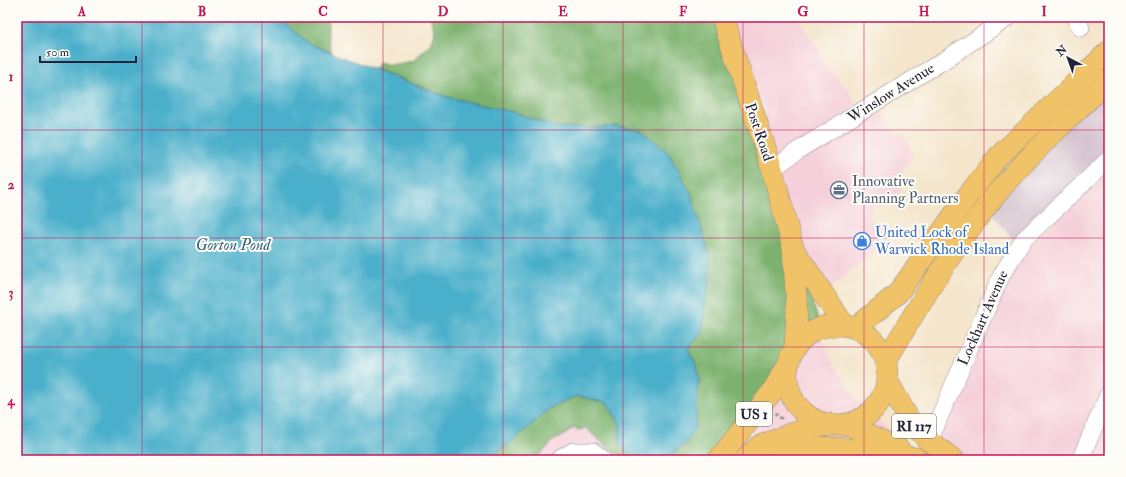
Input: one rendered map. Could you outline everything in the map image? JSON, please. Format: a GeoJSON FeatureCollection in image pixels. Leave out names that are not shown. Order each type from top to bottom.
{"type":"FeatureCollection","features":[{"type":"Feature","properties":{"kind":"main road","name":"Post Road"},"geometry":{"type":"LineString","coordinates":[[723,17],[772,169],[793,248],[797,308],[787,382],[792,398],[798,406],[814,420],[839,425],[923,453]]}},
{"type":"Feature","properties":{"kind":"main road"},"geometry":{"type":"LineString","coordinates":[[850,327],[898,293],[969,194],[998,157],[1109,51]]}},
{"type":"Feature","properties":{"kind":"main road","name":"US 1"},"geometry":{"type":"LineString","coordinates":[[745,460],[758,447],[792,433],[839,425],[862,419],[874,409],[883,395],[886,370],[940,270],[1002,188],[1045,140],[1109,80]]}},
{"type":"Feature","properties":{"kind":"main road","name":"Post Road"},"geometry":{"type":"LineString","coordinates":[[793,248],[850,327],[869,336],[879,347],[886,370]]}},
{"type":"Feature","properties":{"kind":"main road","name":"US 1"},"geometry":{"type":"LineString","coordinates":[[718,460],[772,392],[804,337],[816,329],[830,325],[850,327]]}},
{"type":"Feature","properties":{"kind":"main road","name":"RI 117"},"geometry":{"type":"LineString","coordinates":[[886,370],[911,423],[923,453]]}},
{"type":"Feature","properties":{"kind":"main road","name":"RI 117"},"geometry":{"type":"LineString","coordinates":[[777,460],[801,452],[836,447],[923,453],[954,460]]}},
{"type":"Feature","properties":{"kind":"street","name":"Winslow Avenue"},"geometry":{"type":"LineString","coordinates":[[772,169],[800,149],[946,59],[1009,17]]}},
{"type":"Feature","properties":{"kind":"street","name":"Lockhart Avenue"},"geometry":{"type":"LineString","coordinates":[[923,453],[991,298],[1013,254],[1024,239],[1109,158]]}},
{"type":"Feature","properties":{"kind":"street"},"geometry":{"type":"LineString","coordinates":[[1080,460],[1109,393]]}},
{"type":"Feature","properties":{"kind":"street"},"geometry":{"type":"LineString","coordinates":[[561,459],[573,451],[593,451],[604,460]]}},
{"type":"Feature","properties":{"kind":"path"},"geometry":{"type":"LineString","coordinates":[[770,408],[786,424]]}},
{"type":"Feature","properties":{"kind":"shaded area"},"geometry":{"type":"Polygon","coordinates":[[[723,17],[797,17],[819,50],[821,61],[849,91],[859,110],[874,104],[896,132],[903,134],[914,154],[898,176],[902,190],[881,207],[873,204],[869,217],[888,238],[813,303],[723,17]]]}},
{"type":"Feature","properties":{"kind":"shaded area"},"geometry":{"type":"Polygon","coordinates":[[[1109,87],[1109,165],[1017,244],[984,205],[1109,87]]]}},
{"type":"Feature","properties":{"kind":"shaded area"},"geometry":{"type":"Polygon","coordinates":[[[1109,165],[1109,460],[913,460],[918,450],[924,449],[1000,274],[1109,165]]]}},
{"type":"Feature","properties":{"kind":"shaded area"},"geometry":{"type":"Polygon","coordinates":[[[820,333],[834,365],[857,400],[897,437],[880,460],[713,460],[749,411],[820,333]]]}},
{"type":"Feature","properties":{"kind":"shaded area"},"geometry":{"type":"Polygon","coordinates":[[[574,428],[578,430],[586,428],[611,451],[634,460],[533,460],[555,439],[560,438],[574,428]]]}},
{"type":"Feature","properties":{"kind":"green space"},"geometry":{"type":"Polygon","coordinates":[[[277,17],[328,17],[328,38],[332,53],[307,42],[277,17]]]}},
{"type":"Feature","properties":{"kind":"green space"},"geometry":{"type":"Polygon","coordinates":[[[430,17],[723,17],[820,326],[820,333],[759,401],[713,460],[663,460],[685,444],[697,366],[688,350],[694,341],[702,334],[705,302],[710,279],[616,126],[591,128],[556,127],[513,112],[447,97],[375,69],[379,62],[390,65],[413,61],[432,43],[435,32],[430,17]]]}},
{"type":"Feature","properties":{"kind":"green space"},"geometry":{"type":"Polygon","coordinates":[[[577,396],[607,403],[620,424],[620,443],[635,458],[657,460],[634,459],[617,453],[603,444],[586,428],[578,430],[574,428],[560,438],[555,439],[533,460],[486,460],[513,441],[550,408],[577,396]]]}},
{"type":"Feature","properties":{"kind":"water","name":"Gorton Pond"},"geometry":{"type":"Polygon","coordinates":[[[17,17],[277,17],[307,42],[334,54],[447,97],[513,112],[556,127],[591,128],[616,126],[642,130],[668,152],[691,193],[709,253],[710,279],[705,302],[702,334],[694,341],[688,350],[697,366],[699,381],[695,429],[685,444],[663,460],[635,458],[622,448],[620,443],[620,424],[607,403],[577,396],[550,408],[513,441],[486,460],[17,460],[17,17]]]}},
{"type":"Feature","properties":{"kind":"place","name":"Innovative Planning Partners"},"geometry":{"type":"Point","coordinates":[839,190]}},
{"type":"Feature","properties":{"kind":"place","name":"United Lock of Warwick Rhode Island"},"geometry":{"type":"Point","coordinates":[862,241]}}]}
